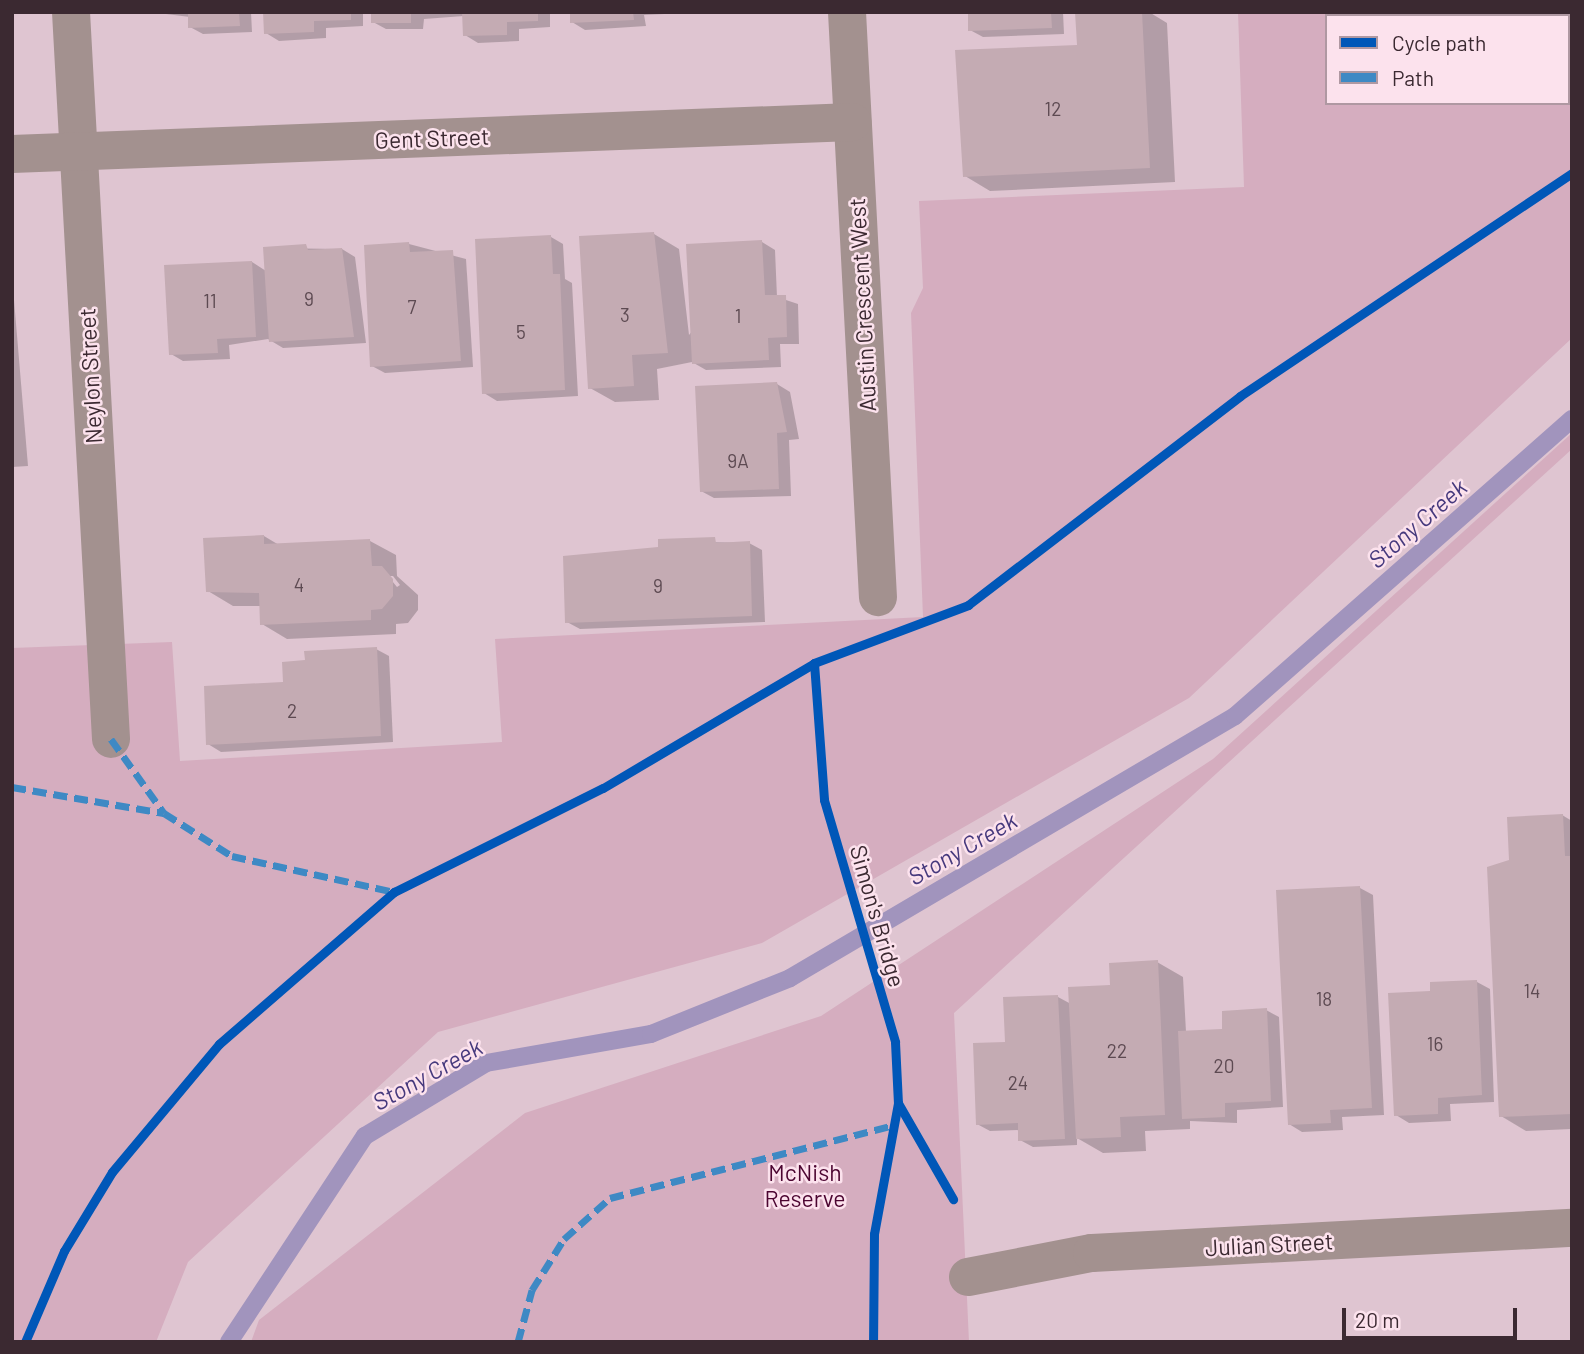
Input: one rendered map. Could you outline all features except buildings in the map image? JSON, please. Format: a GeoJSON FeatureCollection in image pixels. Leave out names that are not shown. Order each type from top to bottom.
{"type":"FeatureCollection","features":[{"type":"Feature","properties":{"kind":"street","name":"Neylon Street"},"geometry":{"type":"LineString","coordinates":[[71,12],[111,739]]}},
{"type":"Feature","properties":{"kind":"street","name":"Austin Crescent West"},"geometry":{"type":"LineString","coordinates":[[847,12],[878,597]]}},
{"type":"Feature","properties":{"kind":"street","name":"Gent Street"},"geometry":{"type":"LineString","coordinates":[[12,154],[852,122]]}},
{"type":"Feature","properties":{"kind":"street","name":"Julian Street"},"geometry":{"type":"LineString","coordinates":[[968,1277],[1092,1253],[1572,1228]]}},
{"type":"Feature","properties":{"kind":"green space"},"geometry":{"type":"Polygon","coordinates":[[[1238,12],[1572,12],[1572,338],[1189,698],[762,943],[438,1032],[188,1262],[156,1342],[12,1342],[12,648],[172,642],[180,761],[502,742],[495,639],[923,617],[911,313],[923,288],[919,201],[1244,187],[1238,12]]]}},
{"type":"Feature","properties":{"kind":"green space","name":"McNish Reserve"},"geometry":{"type":"Polygon","coordinates":[[[1572,433],[1572,449],[954,1013],[969,1342],[251,1342],[259,1320],[525,1113],[821,1016],[1213,759],[1572,433]]]}},
{"type":"Feature","properties":{"kind":"waterway","name":"Stony Creek"},"geometry":{"type":"LineString","coordinates":[[229,1342],[365,1136],[486,1063],[651,1034],[790,978],[1235,716],[1572,419]]}},
{"type":"Feature","properties":{"kind":"marked path"},"geometry":{"type":"LineString","coordinates":[[111,739],[164,813]]}},
{"type":"Feature","properties":{"kind":"marked path"},"geometry":{"type":"LineString","coordinates":[[12,787],[164,813],[232,856],[394,892]]}},
{"type":"Feature","properties":{"kind":"marked path"},"geometry":{"type":"LineString","coordinates":[[518,1342],[532,1290],[564,1239],[610,1198],[895,1125]]}},
{"type":"Feature","properties":{"kind":"cycle path"},"geometry":{"type":"LineString","coordinates":[[25,1342],[64,1251],[112,1172],[219,1044],[394,892],[603,788],[814,663],[968,605],[1240,396],[1572,173]]}},
{"type":"Feature","properties":{"kind":"cycle path","name":"Simon's Bridge"},"geometry":{"type":"LineString","coordinates":[[814,663],[824,800],[895,1042],[898,1103],[874,1234],[873,1342]]}},
{"type":"Feature","properties":{"kind":"cycle path"},"geometry":{"type":"LineString","coordinates":[[898,1103],[953,1199]]}}]}
